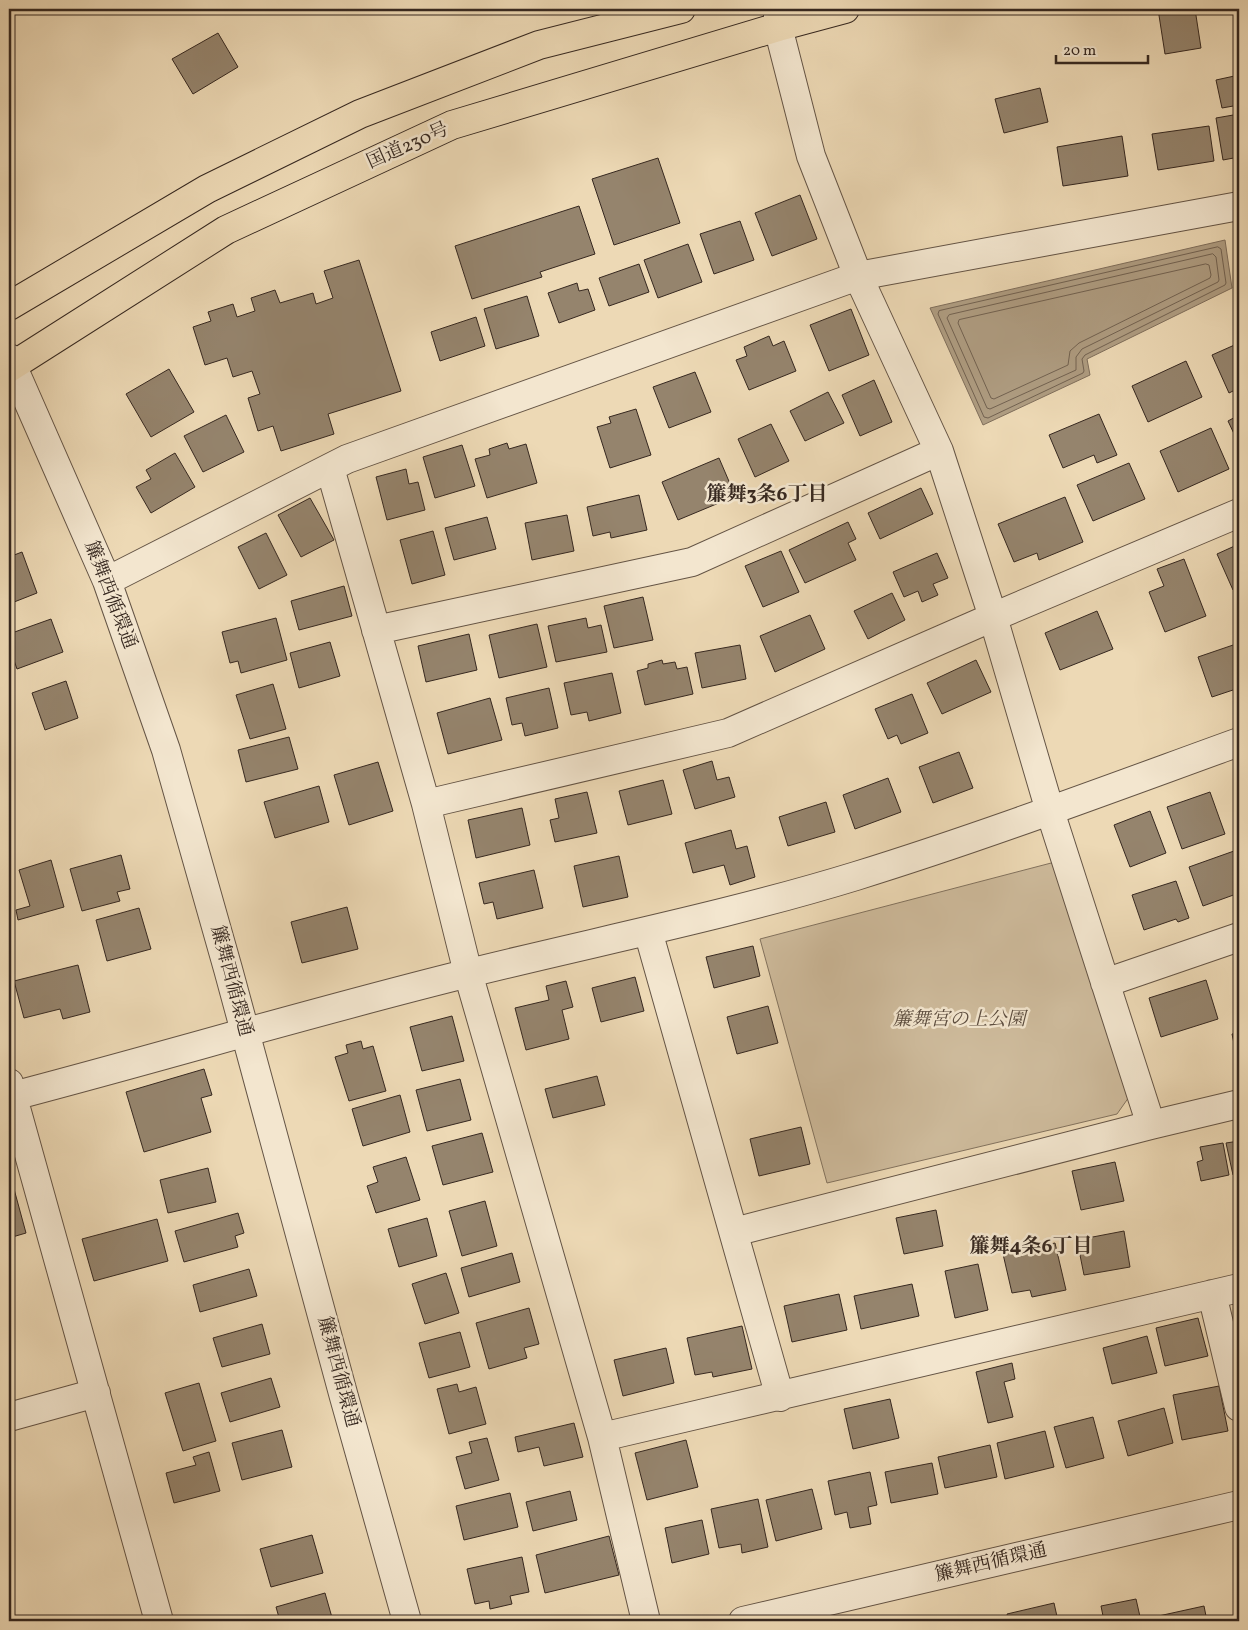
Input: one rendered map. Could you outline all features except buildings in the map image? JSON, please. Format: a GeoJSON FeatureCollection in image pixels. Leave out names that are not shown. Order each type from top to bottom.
{"type":"FeatureCollection","features":[{"type":"Feature","properties":{"kind":"highway"},"geometry":{"type":"LineString","coordinates":[[9,306],[207,188],[360,114],[539,45],[681,9]]}},
{"type":"Feature","properties":{"kind":"highway","name":"国道230号"},"geometry":{"type":"LineString","coordinates":[[10,363],[226,230],[452,125],[778,18],[845,9]]}},
{"type":"Feature","properties":{"kind":"street"},"geometry":{"type":"LineString","coordinates":[[778,18],[811,156],[858,276],[939,451],[993,617],[1050,811],[1151,1125]]}},
{"type":"Feature","properties":{"kind":"street"},"geometry":{"type":"LineString","coordinates":[[107,581],[347,459],[858,276],[1239,206]]}},
{"type":"Feature","properties":{"kind":"street","name":"簾舞西循環通"},"geometry":{"type":"LineString","coordinates":[[10,363],[107,581],[166,750],[407,1621]]}},
{"type":"Feature","properties":{"kind":"street"},"geometry":{"type":"LineString","coordinates":[[376,630],[692,562],[939,451]]}},
{"type":"Feature","properties":{"kind":"street"},"geometry":{"type":"LineString","coordinates":[[330,468],[426,804],[468,973],[602,1437],[646,1621]]}},
{"type":"Feature","properties":{"kind":"street"},"geometry":{"type":"LineString","coordinates":[[426,804],[728,734],[993,617],[1239,513]]}},
{"type":"Feature","properties":{"kind":"street"},"geometry":{"type":"LineString","coordinates":[[159,1621],[10,1092],[468,973],[745,907],[855,876],[1050,811],[1239,742]]}},
{"type":"Feature","properties":{"kind":"street"},"geometry":{"type":"LineString","coordinates":[[648,931],[780,1396]]}},
{"type":"Feature","properties":{"kind":"street"},"geometry":{"type":"LineString","coordinates":[[1105,983],[1239,937]]}},
{"type":"Feature","properties":{"kind":"street"},"geometry":{"type":"LineString","coordinates":[[734,1232],[1239,1104]]}},
{"type":"Feature","properties":{"kind":"street"},"geometry":{"type":"LineString","coordinates":[[602,1437],[1239,1288]]}},
{"type":"Feature","properties":{"kind":"street"},"geometry":{"type":"LineString","coordinates":[[1212,1294],[1239,1407]]}},
{"type":"Feature","properties":{"kind":"street"},"geometry":{"type":"LineString","coordinates":[[9,1417],[96,1393]]}},
{"type":"Feature","properties":{"kind":"street","name":"簾舞西循環通"},"geometry":{"type":"LineString","coordinates":[[743,1621],[1239,1504]]}},
{"type":"Feature","properties":{"kind":"green space","name":"簾舞宮の上公園"},"geometry":{"type":"Polygon","coordinates":[[[1055,862],[1129,1097],[1117,1114],[827,1183],[760,939],[1055,862]]]}},
{"type":"Feature","properties":{"kind":"water"},"geometry":{"type":"Polygon","coordinates":[[[1225,240],[1232,288],[1087,359],[1090,375],[983,425],[930,308],[1225,240]]]}},
{"type":"Feature","properties":{"kind":"district","name":"簾舞3条6丁目"},"geometry":{"type":"Point","coordinates":[767,495]}},
{"type":"Feature","properties":{"kind":"district","name":"簾舞4条6丁目"},"geometry":{"type":"Point","coordinates":[1031,1247]}}]}
